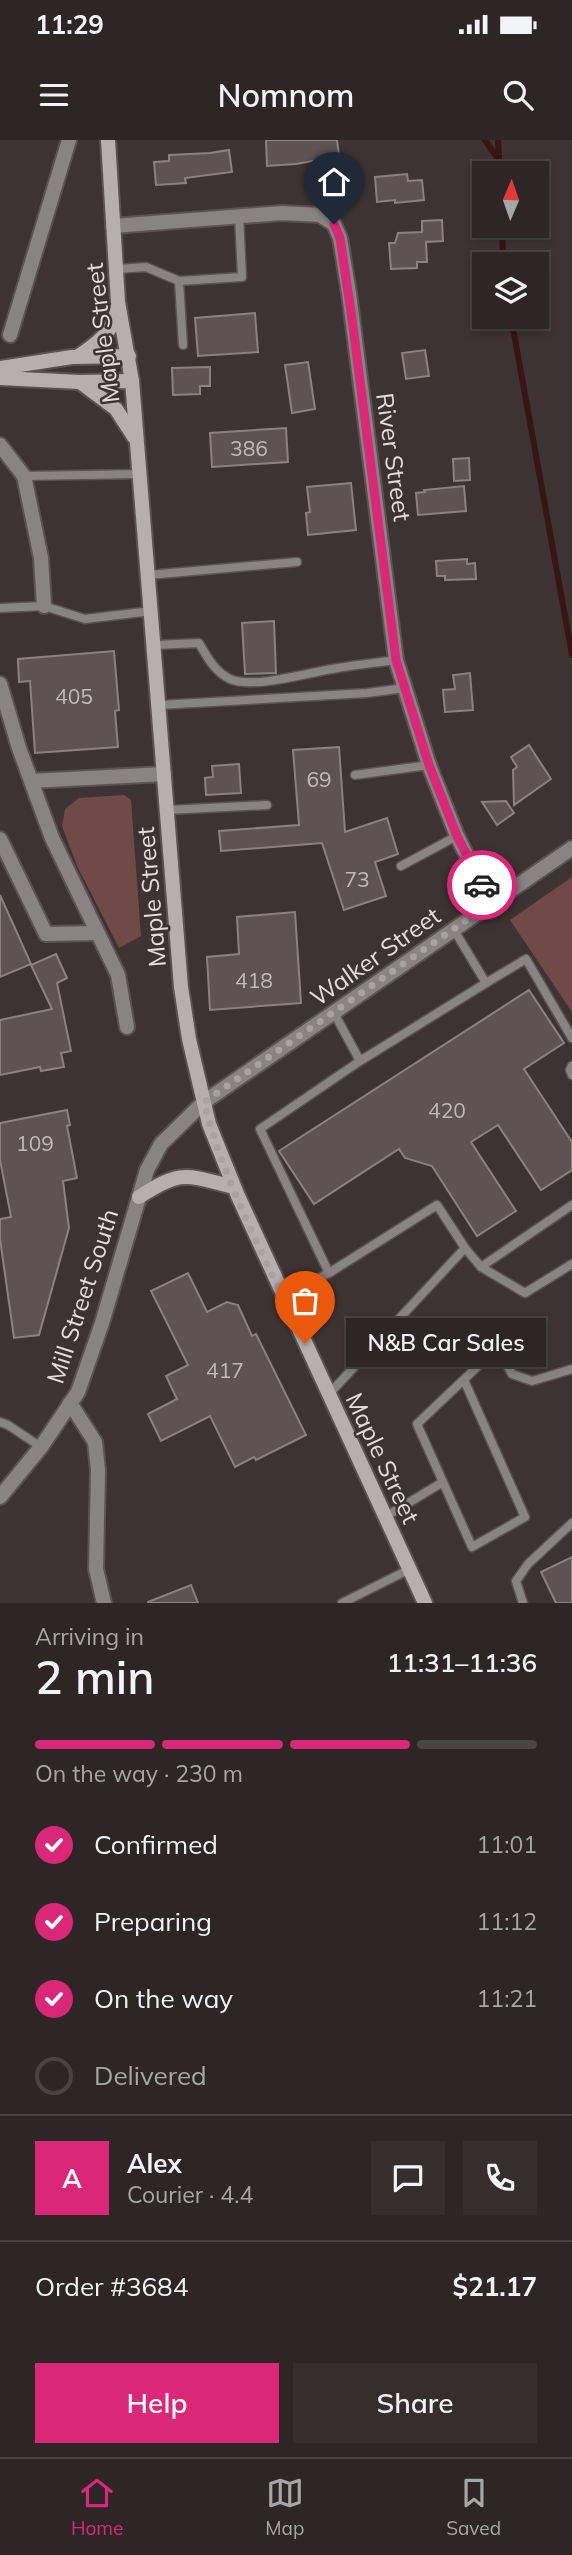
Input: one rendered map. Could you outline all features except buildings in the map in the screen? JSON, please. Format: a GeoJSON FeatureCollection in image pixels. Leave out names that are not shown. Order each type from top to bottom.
{"type":"FeatureCollection","features":[{"type":"Feature","properties":{"kind":"main road","name":"Maple Street"},"geometry":{"type":"LineString","coordinates":[[108,140],[118,302],[132,382],[181,987],[189,1039],[209,1124],[234,1187],[425,1603]]}},
{"type":"Feature","properties":{"kind":"main road"},"geometry":{"type":"LineString","coordinates":[[77,357],[94,345],[111,327],[116,319],[118,302]]}},
{"type":"Feature","properties":{"kind":"main road"},"geometry":{"type":"LineString","coordinates":[[0,368],[77,357],[129,356]]}},
{"type":"Feature","properties":{"kind":"main road"},"geometry":{"type":"LineString","coordinates":[[0,378],[132,382]]}},
{"type":"Feature","properties":{"kind":"main road"},"geometry":{"type":"LineString","coordinates":[[80,382],[116,408],[137,442]]}},
{"type":"Feature","properties":{"kind":"main road"},"geometry":{"type":"LineString","coordinates":[[139,1197],[165,1180],[189,1175],[234,1187]]}},
{"type":"Feature","properties":{"kind":"street"},"geometry":{"type":"LineString","coordinates":[[10,335],[69,140]]}},
{"type":"Feature","properties":{"kind":"street","name":"River Street"},"geometry":{"type":"LineString","coordinates":[[113,226],[282,213],[320,215],[334,224],[340,238],[375,481],[396,660],[429,765],[457,836],[491,903]]}},
{"type":"Feature","properties":{"kind":"street"},"geometry":{"type":"LineString","coordinates":[[0,445],[24,476],[41,558],[44,606]]}},
{"type":"Feature","properties":{"kind":"street"},"geometry":{"type":"LineString","coordinates":[[0,684],[19,748],[52,838],[118,975],[127,1027]]}},
{"type":"Feature","properties":{"kind":"street"},"geometry":{"type":"LineString","coordinates":[[31,781],[164,774]]}},
{"type":"Feature","properties":{"kind":"street"},"geometry":{"type":"LineString","coordinates":[[0,839],[46,934],[96,933]]}},
{"type":"Feature","properties":{"kind":"street","name":"Walker Street"},"geometry":{"type":"LineString","coordinates":[[204,1102],[572,848]]}},
{"type":"Feature","properties":{"kind":"street","name":"Mill Street South"},"geometry":{"type":"LineString","coordinates":[[104,1603],[96,1569],[98,1470],[95,1442],[70,1403],[78,1392],[102,1323],[147,1170],[161,1144],[204,1102]]}},
{"type":"Feature","properties":{"kind":"street"},"geometry":{"type":"LineString","coordinates":[[0,1497],[41,1447],[70,1403]]}},
{"type":"Feature","properties":{"kind":"lane"},"geometry":{"type":"LineString","coordinates":[[117,269],[146,267],[179,281],[242,277],[239,216]]}},
{"type":"Feature","properties":{"kind":"lane"},"geometry":{"type":"LineString","coordinates":[[179,281],[183,345]]}},
{"type":"Feature","properties":{"kind":"lane"},"geometry":{"type":"LineString","coordinates":[[24,476],[140,474]]}},
{"type":"Feature","properties":{"kind":"lane"},"geometry":{"type":"LineString","coordinates":[[148,575],[297,562]]}},
{"type":"Feature","properties":{"kind":"lane"},"geometry":{"type":"LineString","coordinates":[[0,608],[44,606],[85,619],[151,611]]}},
{"type":"Feature","properties":{"kind":"lane"},"geometry":{"type":"LineString","coordinates":[[154,645],[199,643],[221,674],[239,681],[293,678],[396,660]]}},
{"type":"Feature","properties":{"kind":"lane"},"geometry":{"type":"LineString","coordinates":[[159,705],[367,693],[405,688]]}},
{"type":"Feature","properties":{"kind":"lane"},"geometry":{"type":"LineString","coordinates":[[355,775],[429,765]]}},
{"type":"Feature","properties":{"kind":"lane"},"geometry":{"type":"LineString","coordinates":[[167,810],[267,806]]}},
{"type":"Feature","properties":{"kind":"lane"},"geometry":{"type":"LineString","coordinates":[[401,866],[457,836]]}},
{"type":"Feature","properties":{"kind":"lane"},"geometry":{"type":"LineString","coordinates":[[454,930],[486,983]]}},
{"type":"Feature","properties":{"kind":"lane"},"geometry":{"type":"LineString","coordinates":[[329,1273],[260,1129],[360,1061],[526,959],[572,1038]]}},
{"type":"Feature","properties":{"kind":"lane"},"geometry":{"type":"LineString","coordinates":[[334,1013],[360,1061]]}},
{"type":"Feature","properties":{"kind":"lane"},"geometry":{"type":"LineString","coordinates":[[572,1066],[572,1075]]}},
{"type":"Feature","properties":{"kind":"lane"},"geometry":{"type":"LineString","coordinates":[[282,1296],[329,1273],[437,1205],[465,1248],[481,1266],[525,1293],[572,1264]]}},
{"type":"Feature","properties":{"kind":"lane"},"geometry":{"type":"LineString","coordinates":[[481,1266],[572,1205]]}},
{"type":"Feature","properties":{"kind":"lane"},"geometry":{"type":"LineString","coordinates":[[329,1394],[465,1248]]}},
{"type":"Feature","properties":{"kind":"lane"},"geometry":{"type":"LineString","coordinates":[[464,1380],[524,1517],[472,1547],[417,1424],[497,1348],[512,1374],[532,1381],[572,1369]]}},
{"type":"Feature","properties":{"kind":"lane"},"geometry":{"type":"LineString","coordinates":[[0,1422],[41,1447]]}},
{"type":"Feature","properties":{"kind":"lane"},"geometry":{"type":"LineString","coordinates":[[385,1517],[443,1482]]}},
{"type":"Feature","properties":{"kind":"lane"},"geometry":{"type":"LineString","coordinates":[[523,1603],[516,1581],[528,1564],[572,1523]]}},
{"type":"Feature","properties":{"kind":"lane"},"geometry":{"type":"LineString","coordinates":[[342,1603],[410,1569]]}},
{"type":"Feature","properties":{"kind":"shaded area"},"geometry":{"type":"Polygon","coordinates":[[[124,795],[131,800],[141,936],[119,948],[77,866],[62,826],[65,809],[79,798],[124,795]]]}},
{"type":"Feature","properties":{"kind":"shaded area"},"geometry":{"type":"Polygon","coordinates":[[[572,877],[572,1012],[510,920],[572,877]]]}},
{"type":"Feature","properties":{"kind":"waterway"},"geometry":{"type":"LineString","coordinates":[[485,140],[499,161]]}},
{"type":"Feature","properties":{"kind":"waterway"},"geometry":{"type":"LineString","coordinates":[[498,140],[499,159]]}},
{"type":"Feature","properties":{"kind":"waterway"},"geometry":{"type":"LineString","coordinates":[[502,238],[503,252]]}},
{"type":"Feature","properties":{"kind":"waterway"},"geometry":{"type":"LineString","coordinates":[[513,329],[572,655]]}},
{"type":"Feature","properties":{"kind":"way so far"},"geometry":{"type":"LineString","coordinates":[[305,1343],[238,1196],[209,1124],[204,1102],[491,903],[482,885]]}},
{"type":"Feature","properties":{"kind":"place","name":"N&B Car Sales"},"geometry":{"type":"Point","coordinates":[305,1343]}},
{"type":"Feature","properties":{"kind":"route"},"geometry":{"type":"LineString","coordinates":[[334,224],[340,238],[352,319],[396,660],[429,765],[457,836],[482,885]]}}]}
